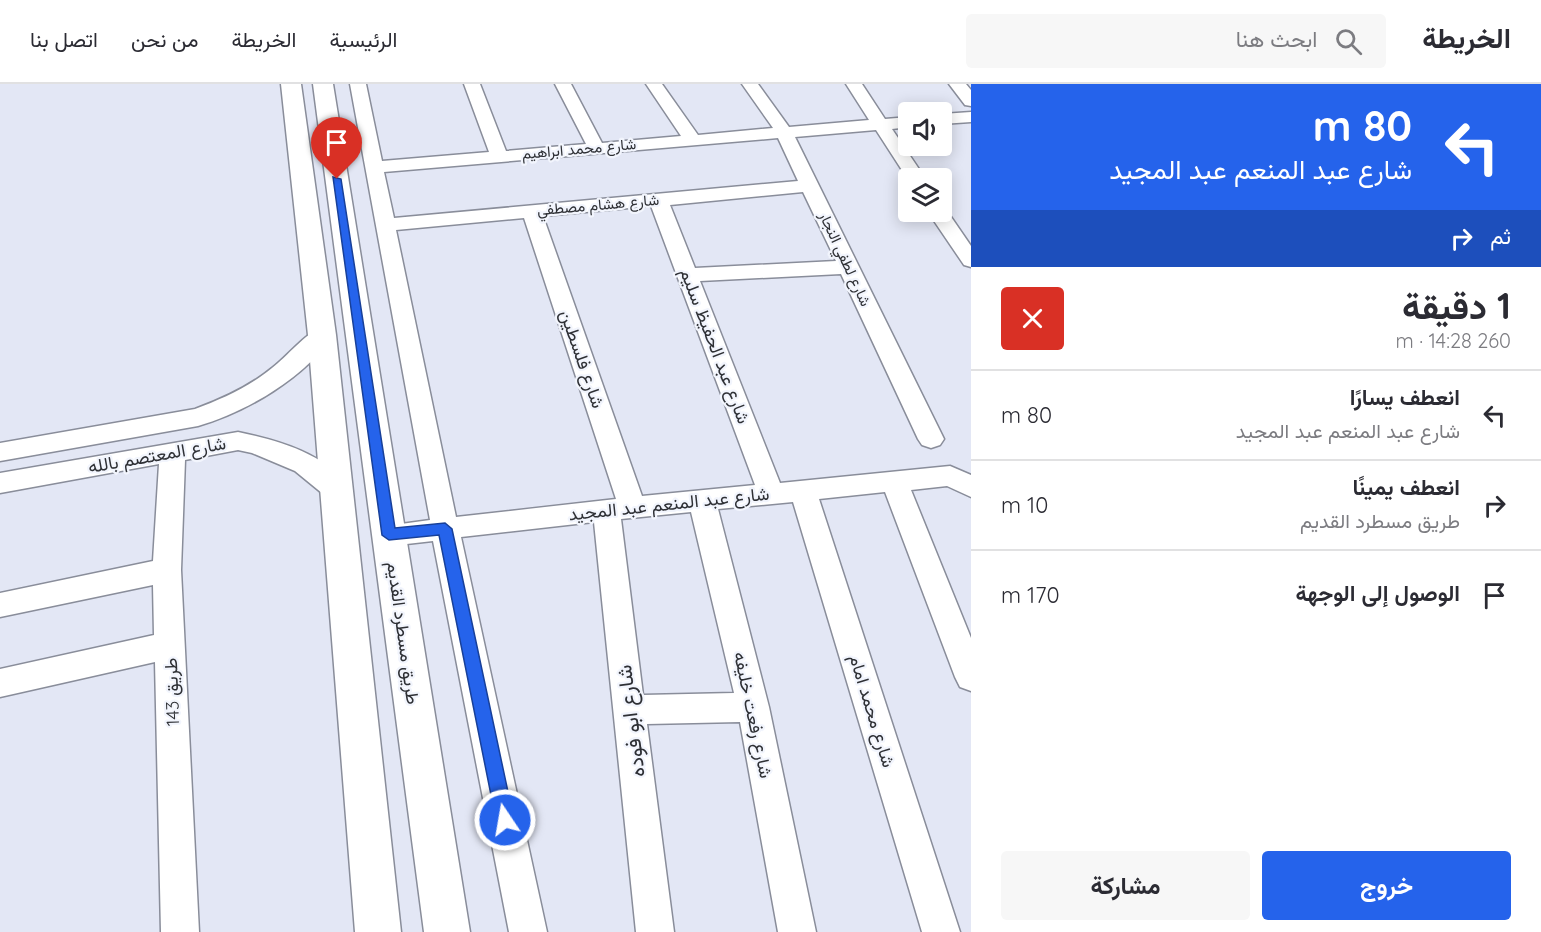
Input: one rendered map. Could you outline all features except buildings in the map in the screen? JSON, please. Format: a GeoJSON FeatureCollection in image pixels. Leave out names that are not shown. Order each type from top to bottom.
{"type":"FeatureCollection","features":[{"type":"Feature","properties":{"kind":"main road"},"geometry":{"type":"LineString","coordinates":[[291,84],[322,335],[378,932]]}},
{"type":"Feature","properties":{"kind":"main road","name":"طريق مسطرد القديم"},"geometry":{"type":"LineString","coordinates":[[323,84],[447,932]]}},
{"type":"Feature","properties":{"kind":"street"},"geometry":{"type":"LineString","coordinates":[[358,84],[445,529],[528,932]]}},
{"type":"Feature","properties":{"kind":"street"},"geometry":{"type":"LineString","coordinates":[[472,84],[499,156]]}},
{"type":"Feature","properties":{"kind":"street"},"geometry":{"type":"LineString","coordinates":[[563,84],[596,147]]}},
{"type":"Feature","properties":{"kind":"street"},"geometry":{"type":"LineString","coordinates":[[654,84],[692,139]]}},
{"type":"Feature","properties":{"kind":"street","name":"شارع لطفي النجار"},"geometry":{"type":"LineString","coordinates":[[750,84],[784,132],[931,439]]}},
{"type":"Feature","properties":{"kind":"street"},"geometry":{"type":"LineString","coordinates":[[854,84],[909,168]]}},
{"type":"Feature","properties":{"kind":"street"},"geometry":{"type":"LineString","coordinates":[[957,84],[971,101]]}},
{"type":"Feature","properties":{"kind":"street"},"geometry":{"type":"LineString","coordinates":[[952,118],[971,117]]}},
{"type":"Feature","properties":{"kind":"street","name":"شارع محمد ابراهيم"},"geometry":{"type":"LineString","coordinates":[[375,167],[898,123]]}},
{"type":"Feature","properties":{"kind":"street","name":"شارع هشام مصطفي"},"geometry":{"type":"LineString","coordinates":[[386,225],[810,186]]}},
{"type":"Feature","properties":{"kind":"street","name":"شارع عبد الحفيظ سليم"},"geometry":{"type":"LineString","coordinates":[[658,199],[771,493]]}},
{"type":"Feature","properties":{"kind":"street","name":"شارع فلسطين"},"geometry":{"type":"LineString","coordinates":[[531,211],[619,508]]}},
{"type":"Feature","properties":{"kind":"street"},"geometry":{"type":"LineString","coordinates":[[945,222],[971,261]]}},
{"type":"Feature","properties":{"kind":"street"},"geometry":{"type":"LineString","coordinates":[[688,275],[849,267]]}},
{"type":"Feature","properties":{"kind":"street","name":"شارع المعتصم بالله"},"geometry":{"type":"LineString","coordinates":[[0,452],[198,417],[222,409],[244,399],[281,376],[322,335]]}},
{"type":"Feature","properties":{"kind":"street","name":"شارع المعتصم بالله"},"geometry":{"type":"LineString","coordinates":[[0,483],[238,441],[258,445],[294,458],[325,478],[337,491]]}},
{"type":"Feature","properties":{"kind":"street","name":"طريق 143"},"geometry":{"type":"LineString","coordinates":[[173,452],[167,570],[180,932]]}},
{"type":"Feature","properties":{"kind":"street","name":"شارع عبد المنعم عبد المجيد"},"geometry":{"type":"LineString","coordinates":[[389,535],[619,508],[894,481],[960,482]]}},
{"type":"Feature","properties":{"kind":"street"},"geometry":{"type":"LineString","coordinates":[[894,481],[971,677]]}},
{"type":"Feature","properties":{"kind":"street","name":"شارع محمد امام"},"geometry":{"type":"LineString","coordinates":[[804,490],[941,932]]}},
{"type":"Feature","properties":{"kind":"street","name":"شارع رفعت خليفه"},"geometry":{"type":"LineString","coordinates":[[702,500],[753,706],[797,932]]}},
{"type":"Feature","properties":{"kind":"street","name":"شارع ابو فوده"},"geometry":{"type":"LineString","coordinates":[[619,508],[630,710],[655,932]]}},
{"type":"Feature","properties":{"kind":"street"},"geometry":{"type":"LineString","coordinates":[[0,605],[167,570]]}},
{"type":"Feature","properties":{"kind":"street"},"geometry":{"type":"LineString","coordinates":[[0,683],[170,645]]}},
{"type":"Feature","properties":{"kind":"street"},"geometry":{"type":"LineString","coordinates":[[630,710],[753,706]]}},
{"type":"Feature","properties":{"kind":"route"},"geometry":{"type":"LineString","coordinates":[[337,179],[389,535],[445,529],[505,820]]}}]}
